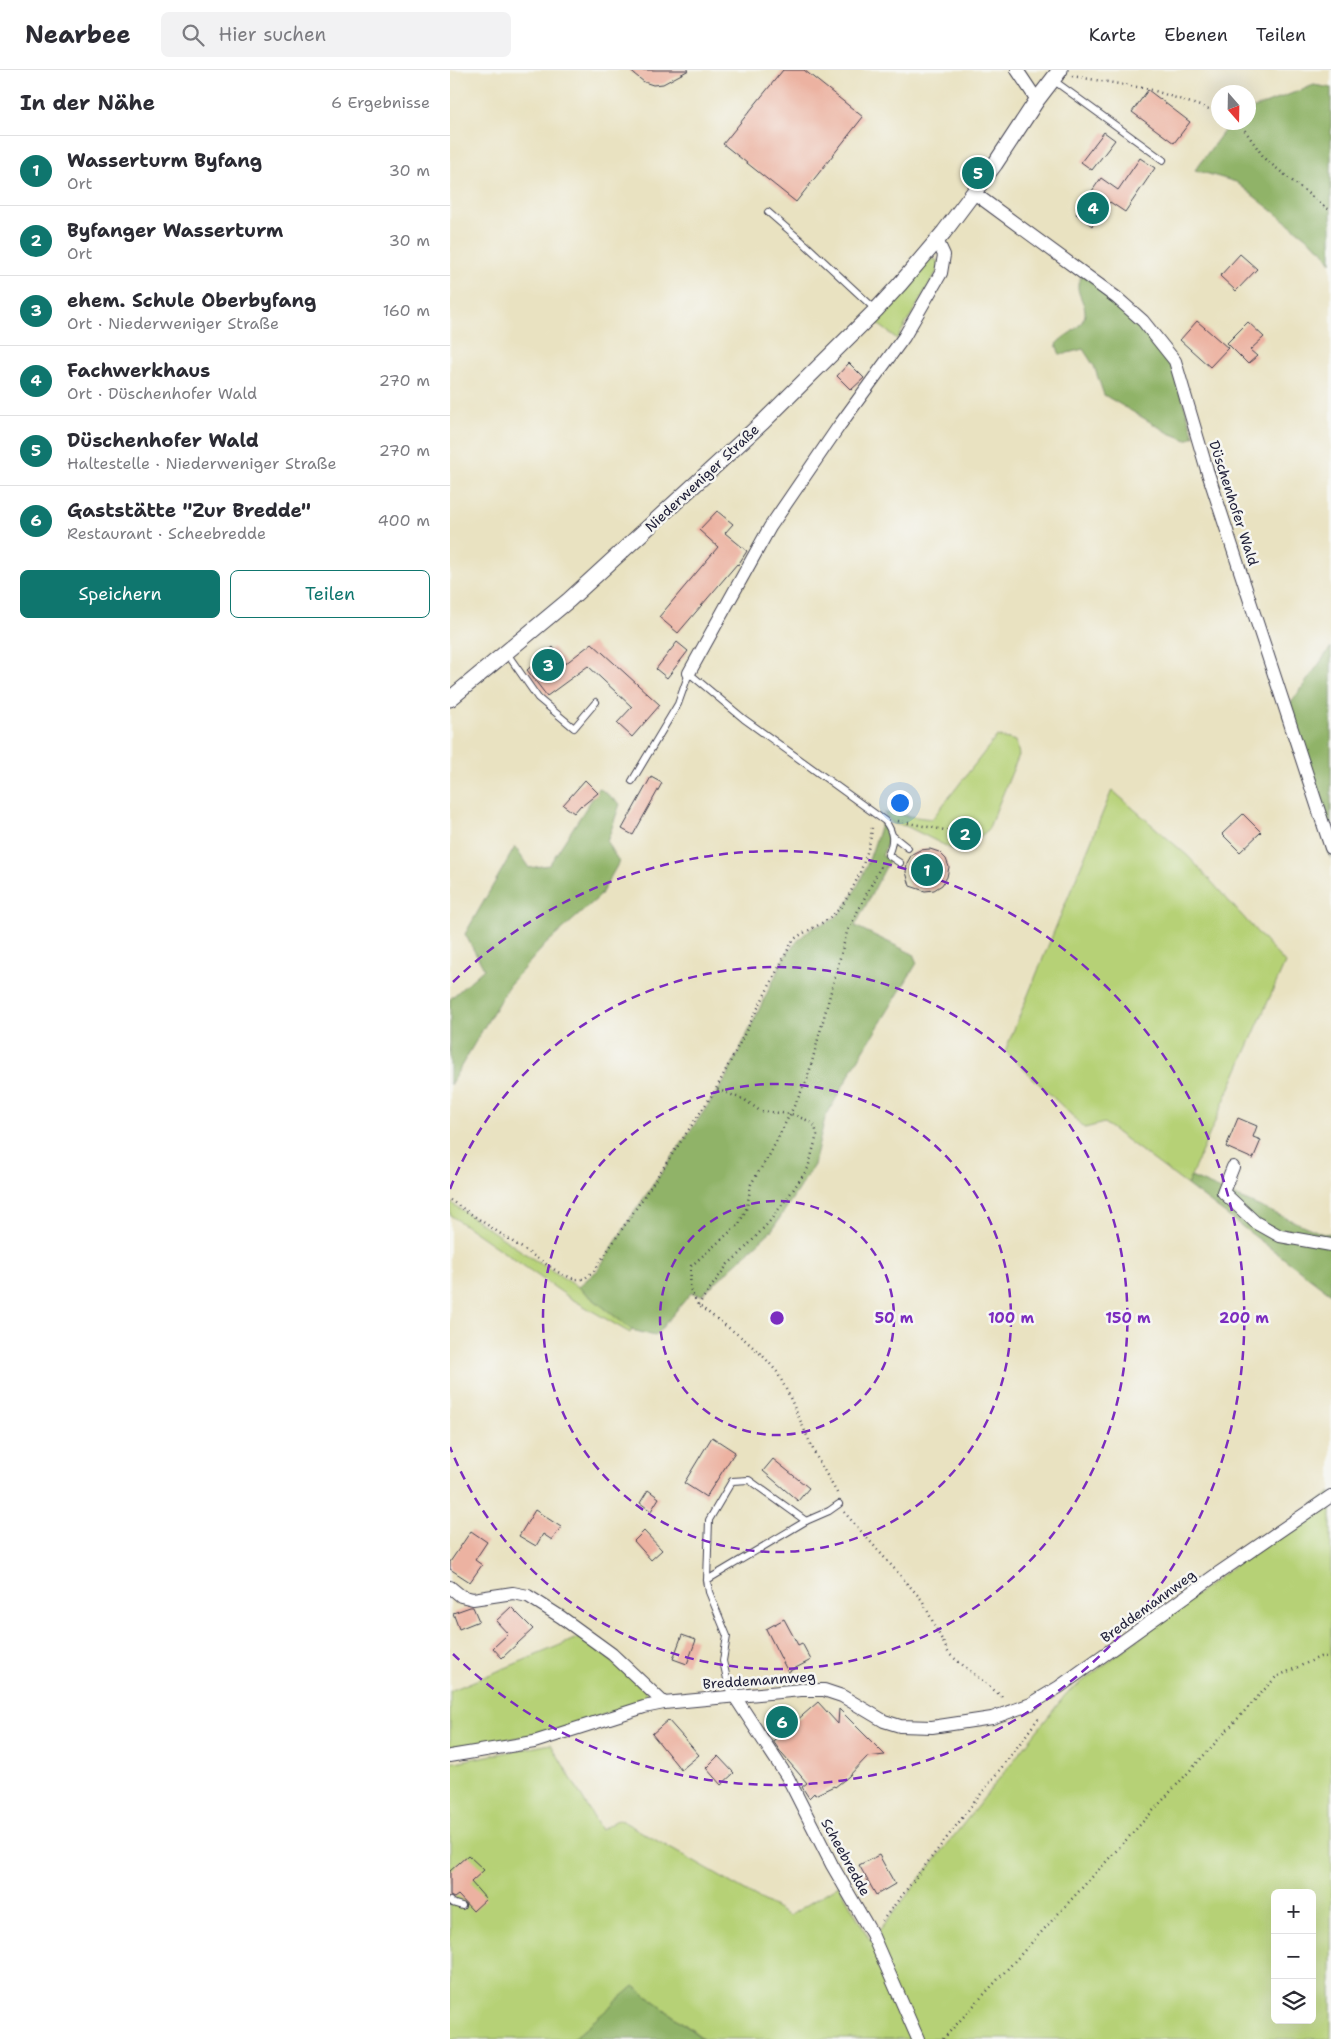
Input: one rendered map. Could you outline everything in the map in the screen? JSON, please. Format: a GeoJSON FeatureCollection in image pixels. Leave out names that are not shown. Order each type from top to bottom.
{"type":"FeatureCollection","features":[{"type":"Feature","properties":{"kind":"street"},"geometry":{"type":"LineString","coordinates":[[1017,70],[1037,100]]}},
{"type":"Feature","properties":{"kind":"street","name":"Niederweniger Straße"},"geometry":{"type":"LineString","coordinates":[[450,699],[569,600],[716,466],[876,310],[938,240],[1056,75]]}},
{"type":"Feature","properties":{"kind":"street","name":"Düschenhofer Wald"},"geometry":{"type":"LineString","coordinates":[[974,192],[1117,298],[1143,321],[1175,361],[1207,470],[1331,848]]}},
{"type":"Feature","properties":{"kind":"street"},"geometry":{"type":"LineString","coordinates":[[689,673],[770,527],[839,426],[904,337],[941,273],[944,255],[938,240]]}},
{"type":"Feature","properties":{"kind":"street"},"geometry":{"type":"LineString","coordinates":[[1233,1167],[1223,1192],[1255,1222],[1280,1236],[1331,1244]]}},
{"type":"Feature","properties":{"kind":"street","name":"Breddemannweg"},"geometry":{"type":"LineString","coordinates":[[450,1756],[534,1742],[664,1703],[801,1690],[824,1690],[842,1696],[884,1721],[909,1727],[959,1724],[992,1718],[1017,1710],[1047,1695],[1224,1569],[1331,1496]]}},
{"type":"Feature","properties":{"kind":"street"},"geometry":{"type":"LineString","coordinates":[[450,1587],[461,1596],[473,1599],[513,1593],[528,1596],[612,1654],[664,1703]]}},
{"type":"Feature","properties":{"kind":"street","name":"Scheebredde"},"geometry":{"type":"LineString","coordinates":[[733,1697],[788,1778],[832,1865],[872,1934],[918,2039]]}},
{"type":"Feature","properties":{"kind":"lane"},"geometry":{"type":"LineString","coordinates":[[1056,75],[1163,160]]}},
{"type":"Feature","properties":{"kind":"lane"},"geometry":{"type":"LineString","coordinates":[[768,212],[876,310]]}},
{"type":"Feature","properties":{"kind":"lane"},"geometry":{"type":"LineString","coordinates":[[506,652],[538,698],[574,728],[596,702]]}},
{"type":"Feature","properties":{"kind":"lane"},"geometry":{"type":"LineString","coordinates":[[632,781],[678,704],[689,673],[744,719],[870,808],[885,821],[893,836],[908,848]]}},
{"type":"Feature","properties":{"kind":"lane"},"geometry":{"type":"LineString","coordinates":[[893,836],[892,847],[888,854],[900,863]]}},
{"type":"Feature","properties":{"kind":"lane"},"geometry":{"type":"LineString","coordinates":[[733,1697],[723,1661],[727,1636],[709,1592],[707,1580],[709,1520],[732,1481],[749,1480],[806,1521]]}},
{"type":"Feature","properties":{"kind":"lane"},"geometry":{"type":"LineString","coordinates":[[707,1580],[806,1521],[830,1511],[839,1504]]}},
{"type":"Feature","properties":{"kind":"lane"},"geometry":{"type":"LineString","coordinates":[[450,1901],[462,1906]]}},
{"type":"Feature","properties":{"kind":"path"},"geometry":{"type":"LineString","coordinates":[[1056,75],[1149,89],[1211,110]]}},
{"type":"Feature","properties":{"kind":"path"},"geometry":{"type":"LineString","coordinates":[[1245,130],[1265,159],[1331,210]]}},
{"type":"Feature","properties":{"kind":"path"},"geometry":{"type":"LineString","coordinates":[[450,1200],[558,1272],[574,1279],[584,1279],[594,1271],[716,1090],[793,940],[807,930],[826,921],[837,912],[856,880],[871,844],[873,826],[870,808]]}},
{"type":"Feature","properties":{"kind":"path"},"geometry":{"type":"LineString","coordinates":[[885,821],[903,822],[965,834]]}},
{"type":"Feature","properties":{"kind":"path"},"geometry":{"type":"LineString","coordinates":[[888,854],[847,932],[836,966],[807,1080],[791,1114],[751,1184],[746,1207],[739,1224],[691,1266],[690,1289],[698,1305],[745,1340],[766,1358],[777,1372],[816,1456],[836,1490],[839,1504],[855,1526],[922,1600],[949,1654],[1017,1710]]}},
{"type":"Feature","properties":{"kind":"path"},"geometry":{"type":"LineString","coordinates":[[698,1305],[728,1264],[740,1254],[770,1221],[808,1168],[817,1135],[810,1121],[791,1114],[760,1111],[745,1100],[716,1090]]}},
{"type":"Feature","properties":{"kind":"path"},"geometry":{"type":"LineString","coordinates":[[943,2039],[1276,1677],[1320,1656],[1331,1656]]}},
{"type":"Feature","properties":{"kind":"path"},"geometry":{"type":"LineString","coordinates":[[872,1934],[1038,1719],[1047,1695]]}},
{"type":"Feature","properties":{"kind":"green space"},"geometry":{"type":"Polygon","coordinates":[[[1314,85],[1331,88],[1331,263],[1322,250],[1236,182],[1195,170],[1225,130],[1256,130],[1256,107],[1314,85]]]}},
{"type":"Feature","properties":{"kind":"green space"},"geometry":{"type":"Polygon","coordinates":[[[931,258],[938,261],[939,268],[897,339],[873,320],[931,258]]]}},
{"type":"Feature","properties":{"kind":"green space"},"geometry":{"type":"Polygon","coordinates":[[[1083,274],[1168,352],[1194,436],[1187,440],[1169,433],[1104,395],[1094,366],[1083,349],[1060,355],[1056,344],[1077,327],[1085,316],[1078,289],[1079,281],[1083,274]]]}},
{"type":"Feature","properties":{"kind":"green space"},"geometry":{"type":"Polygon","coordinates":[[[1331,647],[1331,859],[1283,714],[1331,647]]]}},
{"type":"Feature","properties":{"kind":"green space"},"geometry":{"type":"Polygon","coordinates":[[[997,736],[1016,741],[1019,755],[988,830],[960,853],[906,826],[893,824],[884,813],[932,819],[997,736]]]}},
{"type":"Feature","properties":{"kind":"green space"},"geometry":{"type":"Polygon","coordinates":[[[599,788],[620,804],[607,842],[619,862],[600,896],[546,944],[509,985],[450,1085],[450,999],[484,969],[465,934],[515,847],[529,868],[549,865],[599,788]]]}},
{"type":"Feature","properties":{"kind":"green space"},"geometry":{"type":"Polygon","coordinates":[[[1112,790],[1189,857],[1285,963],[1187,1185],[1104,1123],[1085,1128],[1005,1051],[1112,790]]]}},
{"type":"Feature","properties":{"kind":"green space"},"geometry":{"type":"Polygon","coordinates":[[[881,824],[887,835],[886,847],[882,856],[890,859],[855,926],[913,954],[917,963],[825,1118],[814,1165],[772,1230],[702,1295],[691,1293],[655,1336],[632,1330],[578,1287],[598,1270],[635,1211],[724,1082],[785,956],[807,933],[815,927],[829,922],[844,908],[858,886],[881,824]]]}},
{"type":"Feature","properties":{"kind":"green space"},"geometry":{"type":"Polygon","coordinates":[[[1191,1177],[1323,1234],[1331,1233],[1331,1294],[1187,1185],[1191,1177]]]}},
{"type":"Feature","properties":{"kind":"green space"},"geometry":{"type":"Polygon","coordinates":[[[450,1202],[530,1257],[578,1287],[632,1330],[630,1333],[570,1298],[450,1215],[450,1202]]]}},
{"type":"Feature","properties":{"kind":"green space"},"geometry":{"type":"Polygon","coordinates":[[[1331,1492],[1331,2039],[704,2039],[635,1987],[573,2039],[450,2039],[450,1763],[551,1744],[601,1830],[619,1819],[789,1916],[839,1885],[870,1940],[1066,1694],[1331,1492]]]}},
{"type":"Feature","properties":{"kind":"green space"},"geometry":{"type":"Polygon","coordinates":[[[582,1636],[654,1698],[551,1732],[450,1749],[450,1691],[582,1636]]]}},
{"type":"Feature","properties":{"kind":"green space"},"geometry":{"type":"Polygon","coordinates":[[[634,1986],[703,2039],[573,2039],[634,1986]]]}},
{"type":"Feature","properties":{"kind":"building"},"geometry":{"type":"Polygon","coordinates":[[[629,70],[689,70],[663,84],[653,85],[644,82],[629,70]]]}},
{"type":"Feature","properties":{"kind":"building"},"geometry":{"type":"Polygon","coordinates":[[[783,70],[804,70],[863,117],[796,202],[723,144],[783,70]]]}},
{"type":"Feature","properties":{"kind":"building"},"geometry":{"type":"Polygon","coordinates":[[[1148,90],[1190,122],[1174,143],[1132,112],[1148,90]]]}},
{"type":"Feature","properties":{"kind":"building"},"geometry":{"type":"Polygon","coordinates":[[[1104,132],[1115,140],[1092,170],[1081,162],[1104,132]]]}},
{"type":"Feature","properties":{"kind":"building"},"geometry":{"type":"Polygon","coordinates":[[[1140,158],[1155,168],[1125,212],[1110,202],[1092,226],[1076,214],[1101,178],[1118,190],[1140,158]]]}},
{"type":"Feature","properties":{"kind":"building"},"geometry":{"type":"Polygon","coordinates":[[[1240,254],[1257,269],[1236,291],[1220,276],[1240,254]]]}},
{"type":"Feature","properties":{"kind":"building"},"geometry":{"type":"Polygon","coordinates":[[[1197,321],[1228,348],[1210,367],[1180,340],[1197,321]]]}},
{"type":"Feature","properties":{"kind":"building"},"geometry":{"type":"Polygon","coordinates":[[[1248,322],[1264,337],[1250,350],[1257,356],[1248,364],[1227,343],[1248,322]]]}},
{"type":"Feature","properties":{"kind":"building"},"geometry":{"type":"Polygon","coordinates":[[[849,363],[864,378],[851,390],[837,376],[849,363]]]}},
{"type":"Feature","properties":{"kind":"building"},"geometry":{"type":"Polygon","coordinates":[[[717,511],[733,524],[725,533],[747,551],[738,565],[678,633],[659,617],[718,547],[699,530],[717,511]]]}},
{"type":"Feature","properties":{"kind":"building"},"geometry":{"type":"Polygon","coordinates":[[[677,642],[688,651],[667,678],[656,669],[677,642]]]}},
{"type":"Feature","properties":{"kind":"building"},"geometry":{"type":"Polygon","coordinates":[[[592,643],[660,705],[632,737],[617,723],[632,707],[588,666],[547,696],[527,670],[553,647],[565,664],[592,643]]]}},
{"type":"Feature","properties":{"kind":"building"},"geometry":{"type":"Polygon","coordinates":[[[651,777],[662,783],[633,835],[622,829],[651,777]]]}},
{"type":"Feature","properties":{"kind":"building"},"geometry":{"type":"Polygon","coordinates":[[[585,780],[598,793],[581,805],[574,813],[563,805],[585,780]]]}},
{"type":"Feature","properties":{"kind":"building"},"geometry":{"type":"Polygon","coordinates":[[[1243,814],[1261,832],[1240,852],[1222,834],[1243,814]]]}},
{"type":"Feature","properties":{"kind":"building"},"geometry":{"type":"Polygon","coordinates":[[[930,849],[939,852],[946,859],[949,867],[947,877],[942,885],[934,890],[925,891],[910,886],[906,872],[907,863],[912,854],[920,850],[930,849]]]}},
{"type":"Feature","properties":{"kind":"building"},"geometry":{"type":"Polygon","coordinates":[[[1238,1118],[1257,1126],[1253,1137],[1261,1140],[1253,1159],[1226,1147],[1238,1118]]]}},
{"type":"Feature","properties":{"kind":"building"},"geometry":{"type":"Polygon","coordinates":[[[712,1437],[735,1452],[706,1497],[684,1483],[712,1437]]]}},
{"type":"Feature","properties":{"kind":"building"},"geometry":{"type":"Polygon","coordinates":[[[773,1459],[809,1488],[798,1501],[763,1471],[773,1459]]]}},
{"type":"Feature","properties":{"kind":"building"},"geometry":{"type":"Polygon","coordinates":[[[648,1490],[659,1498],[651,1511],[640,1503],[648,1490]]]}},
{"type":"Feature","properties":{"kind":"building"},"geometry":{"type":"Polygon","coordinates":[[[535,1510],[561,1527],[552,1540],[543,1534],[536,1546],[519,1536],[535,1510]]]}},
{"type":"Feature","properties":{"kind":"building"},"geometry":{"type":"Polygon","coordinates":[[[471,1531],[487,1542],[475,1560],[482,1565],[470,1582],[450,1569],[450,1562],[471,1531]]]}},
{"type":"Feature","properties":{"kind":"building"},"geometry":{"type":"Polygon","coordinates":[[[644,1531],[662,1550],[651,1560],[634,1541],[644,1531]]]}},
{"type":"Feature","properties":{"kind":"building"},"geometry":{"type":"Polygon","coordinates":[[[473,1607],[479,1621],[459,1629],[453,1613],[473,1607]]]}},
{"type":"Feature","properties":{"kind":"building"},"geometry":{"type":"Polygon","coordinates":[[[511,1607],[533,1629],[502,1658],[493,1648],[508,1634],[496,1621],[511,1607]]]}},
{"type":"Feature","properties":{"kind":"building"},"geometry":{"type":"Polygon","coordinates":[[[784,1619],[798,1645],[802,1643],[811,1660],[788,1672],[766,1629],[784,1619]]]}},
{"type":"Feature","properties":{"kind":"building"},"geometry":{"type":"Polygon","coordinates":[[[682,1635],[696,1640],[687,1664],[673,1659],[682,1635]]]}},
{"type":"Feature","properties":{"kind":"building"},"geometry":{"type":"Polygon","coordinates":[[[818,1702],[838,1724],[839,1709],[885,1755],[867,1757],[848,1777],[835,1787],[815,1795],[814,1793],[809,1798],[802,1787],[807,1783],[773,1741],[818,1702]]]}},
{"type":"Feature","properties":{"kind":"building"},"geometry":{"type":"Polygon","coordinates":[[[668,1720],[699,1755],[681,1770],[652,1734],[668,1720]]]}},
{"type":"Feature","properties":{"kind":"building"},"geometry":{"type":"Polygon","coordinates":[[[718,1756],[734,1773],[721,1785],[706,1768],[718,1756]]]}},
{"type":"Feature","properties":{"kind":"building"},"geometry":{"type":"Polygon","coordinates":[[[468,1855],[484,1870],[471,1882],[486,1899],[473,1911],[458,1895],[454,1898],[450,1896],[450,1871],[468,1855]]]}},
{"type":"Feature","properties":{"kind":"building"},"geometry":{"type":"Polygon","coordinates":[[[879,1855],[895,1884],[876,1895],[859,1865],[879,1855]]]}},
{"type":"Feature","properties":{"kind":"place","name":"Düschenhofer Wald"},"geometry":{"type":"Point","coordinates":[978,173]}},
{"type":"Feature","properties":{"kind":"place","name":"Fachwerkhaus"},"geometry":{"type":"Point","coordinates":[1093,208]}},
{"type":"Feature","properties":{"kind":"place","name":"ehem. Schule Oberbyfang"},"geometry":{"type":"Point","coordinates":[548,665]}},
{"type":"Feature","properties":{"kind":"place","name":"Byfanger Wasserturm"},"geometry":{"type":"Point","coordinates":[965,834]}},
{"type":"Feature","properties":{"kind":"place","name":"Wasserturm Byfang"},"geometry":{"type":"Point","coordinates":[927,870]}},
{"type":"Feature","properties":{"kind":"place","name":"Gaststätte \"Zur Bredde\""},"geometry":{"type":"Point","coordinates":[782,1722]}}]}
